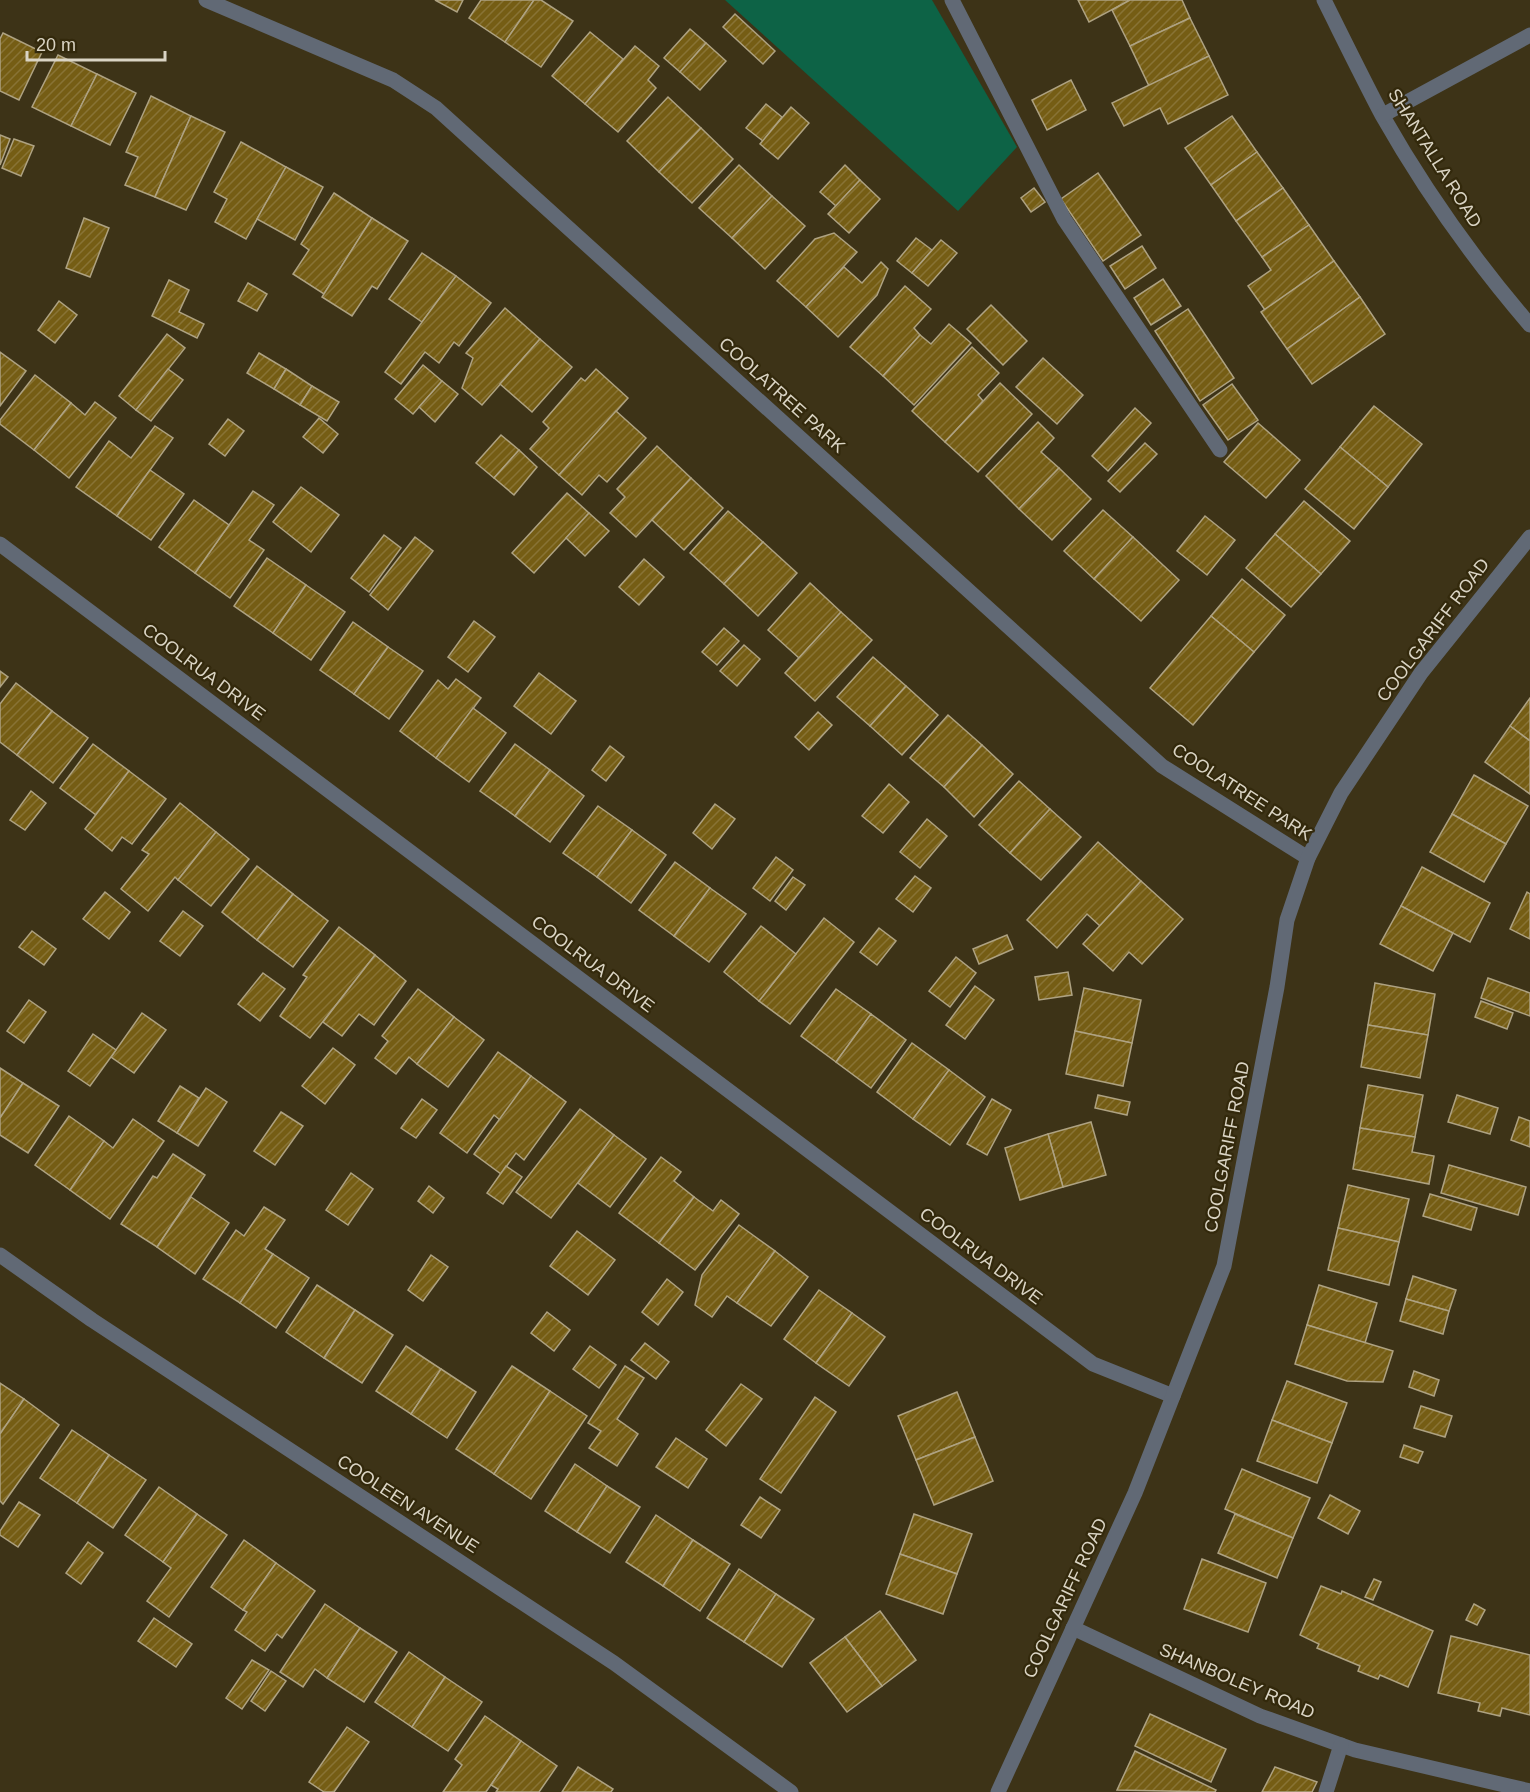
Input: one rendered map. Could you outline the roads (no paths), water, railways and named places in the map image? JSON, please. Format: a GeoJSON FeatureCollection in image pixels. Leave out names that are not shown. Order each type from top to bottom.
{"type":"FeatureCollection","features":[{"type":"Feature","properties":{"kind":"street","name":"COOLATREE PARK"},"geometry":{"type":"LineString","coordinates":[[206,0],[393,80],[436,108],[1162,766],[1308,858]]}},
{"type":"Feature","properties":{"kind":"street"},"geometry":{"type":"LineString","coordinates":[[952,0],[1064,219],[1220,450]]}},
{"type":"Feature","properties":{"kind":"street","name":"SHANTALLA ROAD"},"geometry":{"type":"LineString","coordinates":[[1324,0],[1383,115],[1422,180],[1466,244],[1530,325]]}},
{"type":"Feature","properties":{"kind":"street"},"geometry":{"type":"LineString","coordinates":[[1383,115],[1530,35]]}},
{"type":"Feature","properties":{"kind":"street","name":"COOLGARIFF ROAD"},"geometry":{"type":"LineString","coordinates":[[998,1792],[1135,1493],[1224,1266],[1277,987],[1287,920],[1308,858],[1341,793],[1421,673],[1530,537]]}},
{"type":"Feature","properties":{"kind":"street","name":"COOLRUA DRIVE"},"geometry":{"type":"LineString","coordinates":[[0,544],[1093,1364],[1173,1396]]}},
{"type":"Feature","properties":{"kind":"street","name":"COOLEEN AVENUE"},"geometry":{"type":"LineString","coordinates":[[0,1255],[92,1320],[614,1663],[791,1792]]}},
{"type":"Feature","properties":{"kind":"street","name":"SHANBOLEY ROAD"},"geometry":{"type":"LineString","coordinates":[[1073,1628],[1260,1716],[1341,1745],[1530,1791]]}},
{"type":"Feature","properties":{"kind":"street"},"geometry":{"type":"LineString","coordinates":[[1326,1792],[1341,1745]]}}]}
